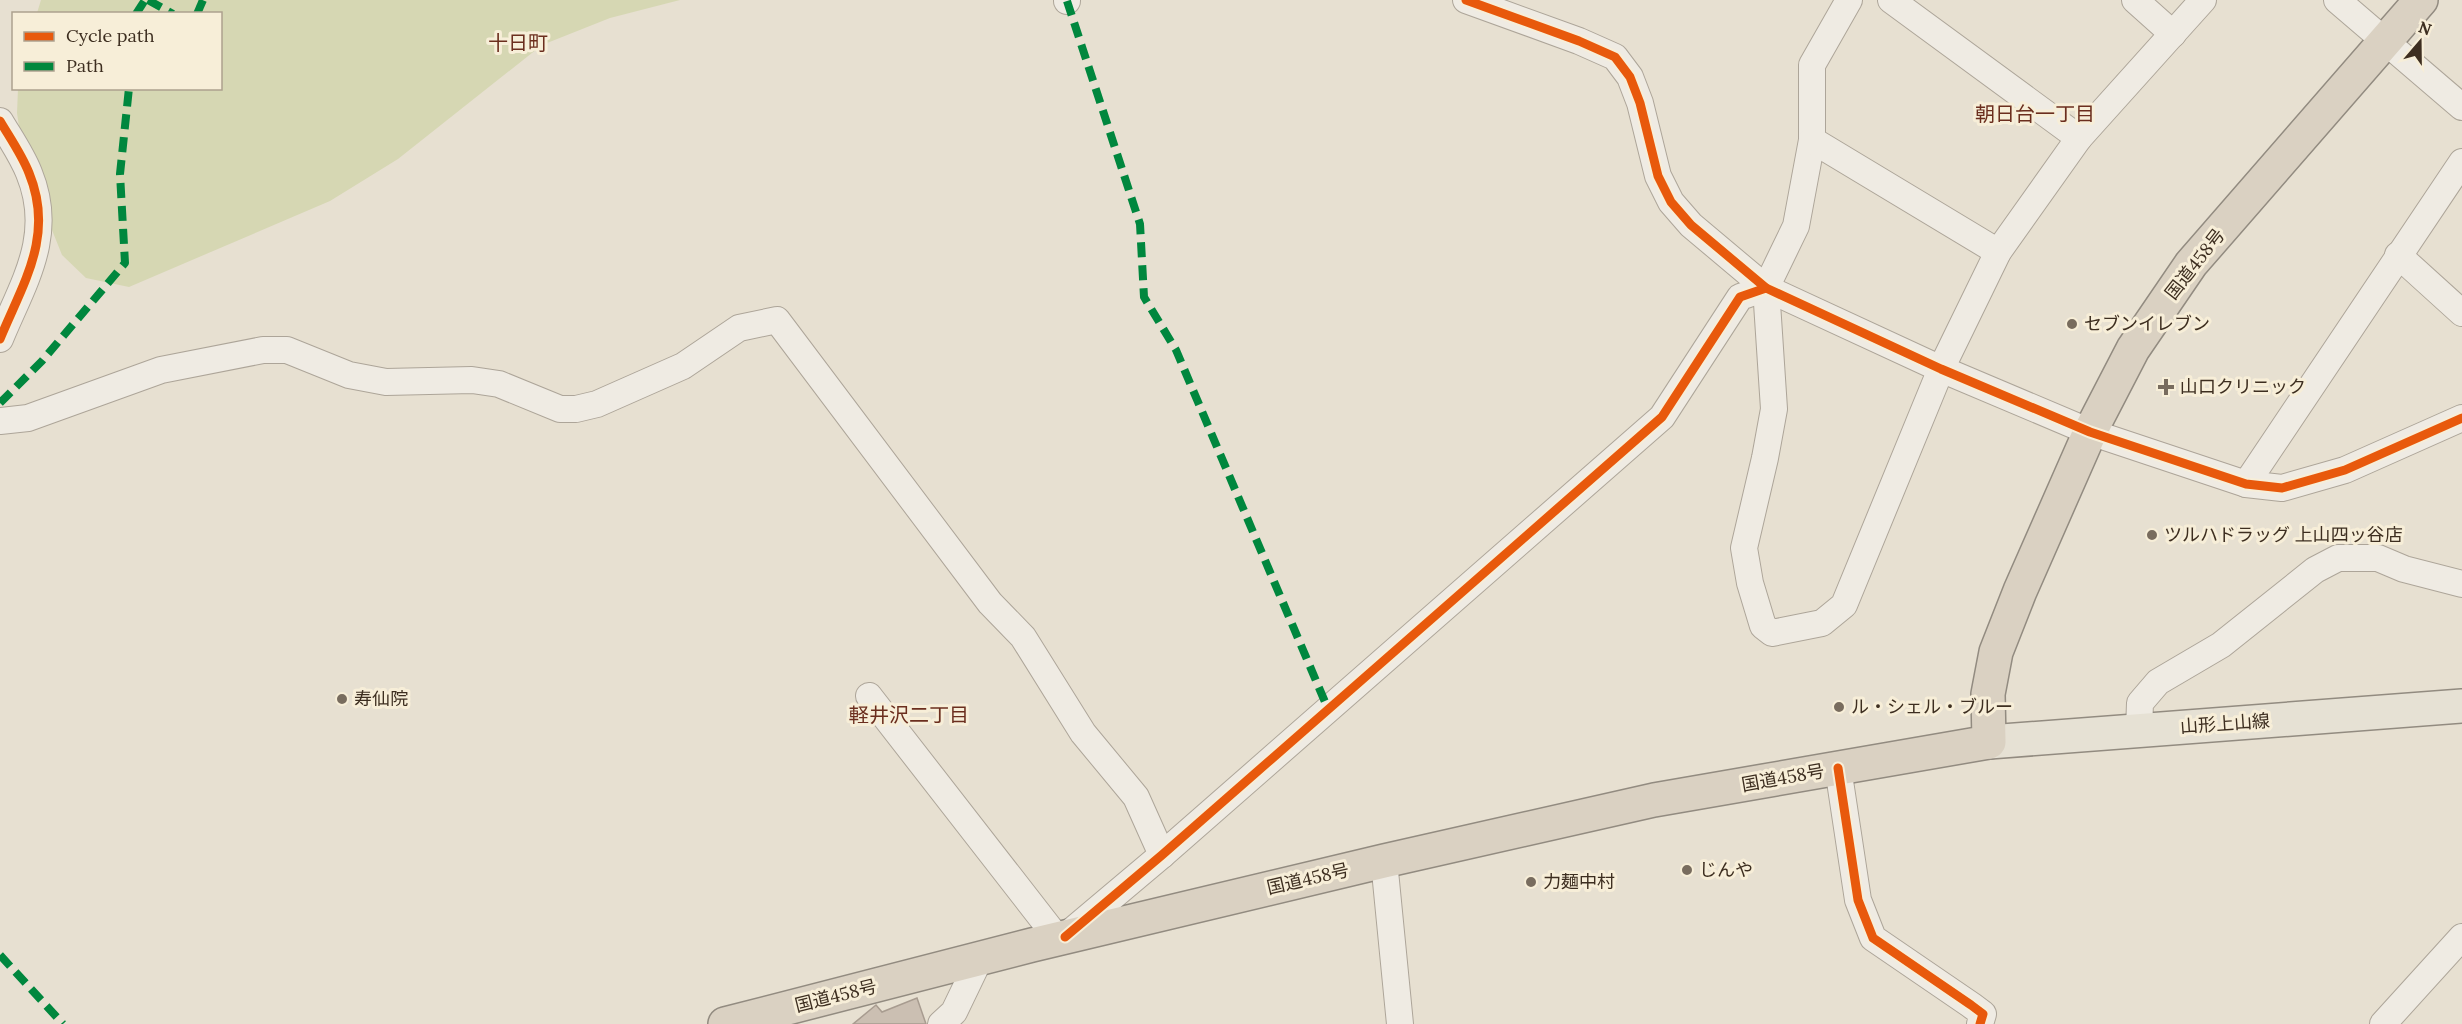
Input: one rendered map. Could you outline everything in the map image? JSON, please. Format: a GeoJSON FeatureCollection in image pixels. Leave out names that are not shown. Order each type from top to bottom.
{"type":"FeatureCollection","features":[{"type":"Feature","properties":{"kind":"highway","name":"国道458号"},"geometry":{"type":"LineString","coordinates":[[725,1024],[980,958],[1384,861],[1654,801],[1989,742],[1988,694],[1996,652],[2020,591],[2090,432],[2133,349],[2191,264],[2421,0]]}},
{"type":"Feature","properties":{"kind":"main road","name":"山形上山線"},"geometry":{"type":"LineString","coordinates":[[1989,742],[2462,705]]}},
{"type":"Feature","properties":{"kind":"street"},"geometry":{"type":"LineString","coordinates":[[1466,0],[1580,41],[1615,57],[1630,77],[1640,103],[1658,176],[1671,202],[1691,225],[1766,288],[1941,369],[2090,432],[2246,484],[2283,488],[2345,470],[2462,418]]}},
{"type":"Feature","properties":{"kind":"street"},"geometry":{"type":"LineString","coordinates":[[1849,0],[1812,65],[1812,140],[1796,226],[1766,288],[1774,409],[1744,548],[1750,583],[1763,626],[1772,633],[1822,623],[1844,605],[1941,369],[1998,252],[2079,138],[2203,0]]}},
{"type":"Feature","properties":{"kind":"street"},"geometry":{"type":"LineString","coordinates":[[1891,0],[2079,138]]}},
{"type":"Feature","properties":{"kind":"street"},"geometry":{"type":"LineString","coordinates":[[2135,0],[2173,34]]}},
{"type":"Feature","properties":{"kind":"street"},"geometry":{"type":"LineString","coordinates":[[2337,0],[2462,107]]}},
{"type":"Feature","properties":{"kind":"street"},"geometry":{"type":"LineString","coordinates":[[0,121],[29,173],[38,206],[39,227],[35,253],[21,297],[0,339]]}},
{"type":"Feature","properties":{"kind":"street"},"geometry":{"type":"LineString","coordinates":[[1812,140],[1998,252]]}},
{"type":"Feature","properties":{"kind":"street"},"geometry":{"type":"LineString","coordinates":[[2246,484],[2462,162]]}},
{"type":"Feature","properties":{"kind":"street"},"geometry":{"type":"LineString","coordinates":[[2398,255],[2462,313]]}},
{"type":"Feature","properties":{"kind":"street"},"geometry":{"type":"LineString","coordinates":[[869,696],[1061,938],[1162,855],[1662,417],[1740,297],[1766,288]]}},
{"type":"Feature","properties":{"kind":"street"},"geometry":{"type":"LineString","coordinates":[[0,421],[28,418],[161,370],[263,350],[287,350],[349,375],[386,382],[472,380],[499,384],[560,409],[576,409],[597,404],[683,366],[739,328],[777,320],[990,603],[1023,637],[1083,733],[1136,797],[1162,855]]}},
{"type":"Feature","properties":{"kind":"street"},"geometry":{"type":"LineString","coordinates":[[2139,730],[2140,704],[2158,682],[2221,645],[2315,570],[2338,558],[2378,558],[2404,569],[2462,584]]}},
{"type":"Feature","properties":{"kind":"street"},"geometry":{"type":"LineString","coordinates":[[1838,768],[1858,900],[1873,938],[1983,1014],[1980,1024]]}},
{"type":"Feature","properties":{"kind":"street"},"geometry":{"type":"LineString","coordinates":[[1384,861],[1400,1024]]}},
{"type":"Feature","properties":{"kind":"street"},"geometry":{"type":"LineString","coordinates":[[2387,1023],[2462,937]]}},
{"type":"Feature","properties":{"kind":"street"},"geometry":{"type":"LineString","coordinates":[[941,1024],[954,1012],[980,958]]}},
{"type":"Feature","properties":{"kind":"green space"},"geometry":{"type":"Polygon","coordinates":[[[41,0],[680,0],[610,18],[542,45],[398,159],[330,201],[129,287],[86,278],[62,255],[24,160],[17,113],[18,90],[222,90],[222,12],[37,12],[41,0]]]}},
{"type":"Feature","properties":{"kind":"building"},"geometry":{"type":"Polygon","coordinates":[[[917,998],[926,1024],[853,1024],[876,1005],[882,1012],[917,998]]]}},
{"type":"Feature","properties":{"kind":"marked path"},"geometry":{"type":"LineString","coordinates":[[137,12],[145,0]]}},
{"type":"Feature","properties":{"kind":"marked path"},"geometry":{"type":"LineString","coordinates":[[148,0],[169,12]]}},
{"type":"Feature","properties":{"kind":"marked path"},"geometry":{"type":"LineString","coordinates":[[198,12],[203,0]]}},
{"type":"Feature","properties":{"kind":"marked path"},"geometry":{"type":"LineString","coordinates":[[1067,1],[1140,224],[1144,297],[1176,350],[1328,709]]}},
{"type":"Feature","properties":{"kind":"marked path"},"geometry":{"type":"LineString","coordinates":[[0,403],[42,361],[125,263],[120,174],[129,90]]}},
{"type":"Feature","properties":{"kind":"marked path"},"geometry":{"type":"LineString","coordinates":[[0,955],[63,1024]]}},
{"type":"Feature","properties":{"kind":"cycle path"},"geometry":{"type":"LineString","coordinates":[[1466,0],[1579,41],[1615,57],[1630,77],[1640,103],[1658,176],[1671,202],[1691,225],[1766,288],[1941,369],[2090,432],[2246,484],[2282,488],[2345,470],[2462,418]]}},
{"type":"Feature","properties":{"kind":"cycle path"},"geometry":{"type":"LineString","coordinates":[[0,121],[29,173],[36,196],[39,218],[33,259],[0,339]]}},
{"type":"Feature","properties":{"kind":"cycle path"},"geometry":{"type":"LineString","coordinates":[[1065,937],[1162,855],[1662,417],[1740,297],[1766,288]]}},
{"type":"Feature","properties":{"kind":"cycle path"},"geometry":{"type":"LineString","coordinates":[[1838,768],[1858,900],[1873,938],[1983,1014],[1980,1024]]}},
{"type":"Feature","properties":{"kind":"place","name":"セブンイレブン"},"geometry":{"type":"Point","coordinates":[2072,324]}},
{"type":"Feature","properties":{"kind":"place","name":"山口クリニック"},"geometry":{"type":"Point","coordinates":[2166,387]}},
{"type":"Feature","properties":{"kind":"place","name":"ツルハドラッグ 上山四ッ谷店"},"geometry":{"type":"Point","coordinates":[2152,535]}},
{"type":"Feature","properties":{"kind":"place","name":"寿仙院"},"geometry":{"type":"Point","coordinates":[342,699]}},
{"type":"Feature","properties":{"kind":"place","name":"ル・シェル・ブルー"},"geometry":{"type":"Point","coordinates":[1839,707]}},
{"type":"Feature","properties":{"kind":"place","name":"じんや"},"geometry":{"type":"Point","coordinates":[1687,870]}},
{"type":"Feature","properties":{"kind":"place","name":"力麺中村"},"geometry":{"type":"Point","coordinates":[1531,882]}},
{"type":"Feature","properties":{"kind":"district","name":"十日町"},"geometry":{"type":"Point","coordinates":[518,43]}},
{"type":"Feature","properties":{"kind":"district","name":"朝日台一丁目"},"geometry":{"type":"Point","coordinates":[2035,114]}},
{"type":"Feature","properties":{"kind":"district","name":"軽井沢二丁目"},"geometry":{"type":"Point","coordinates":[909,715]}}]}
